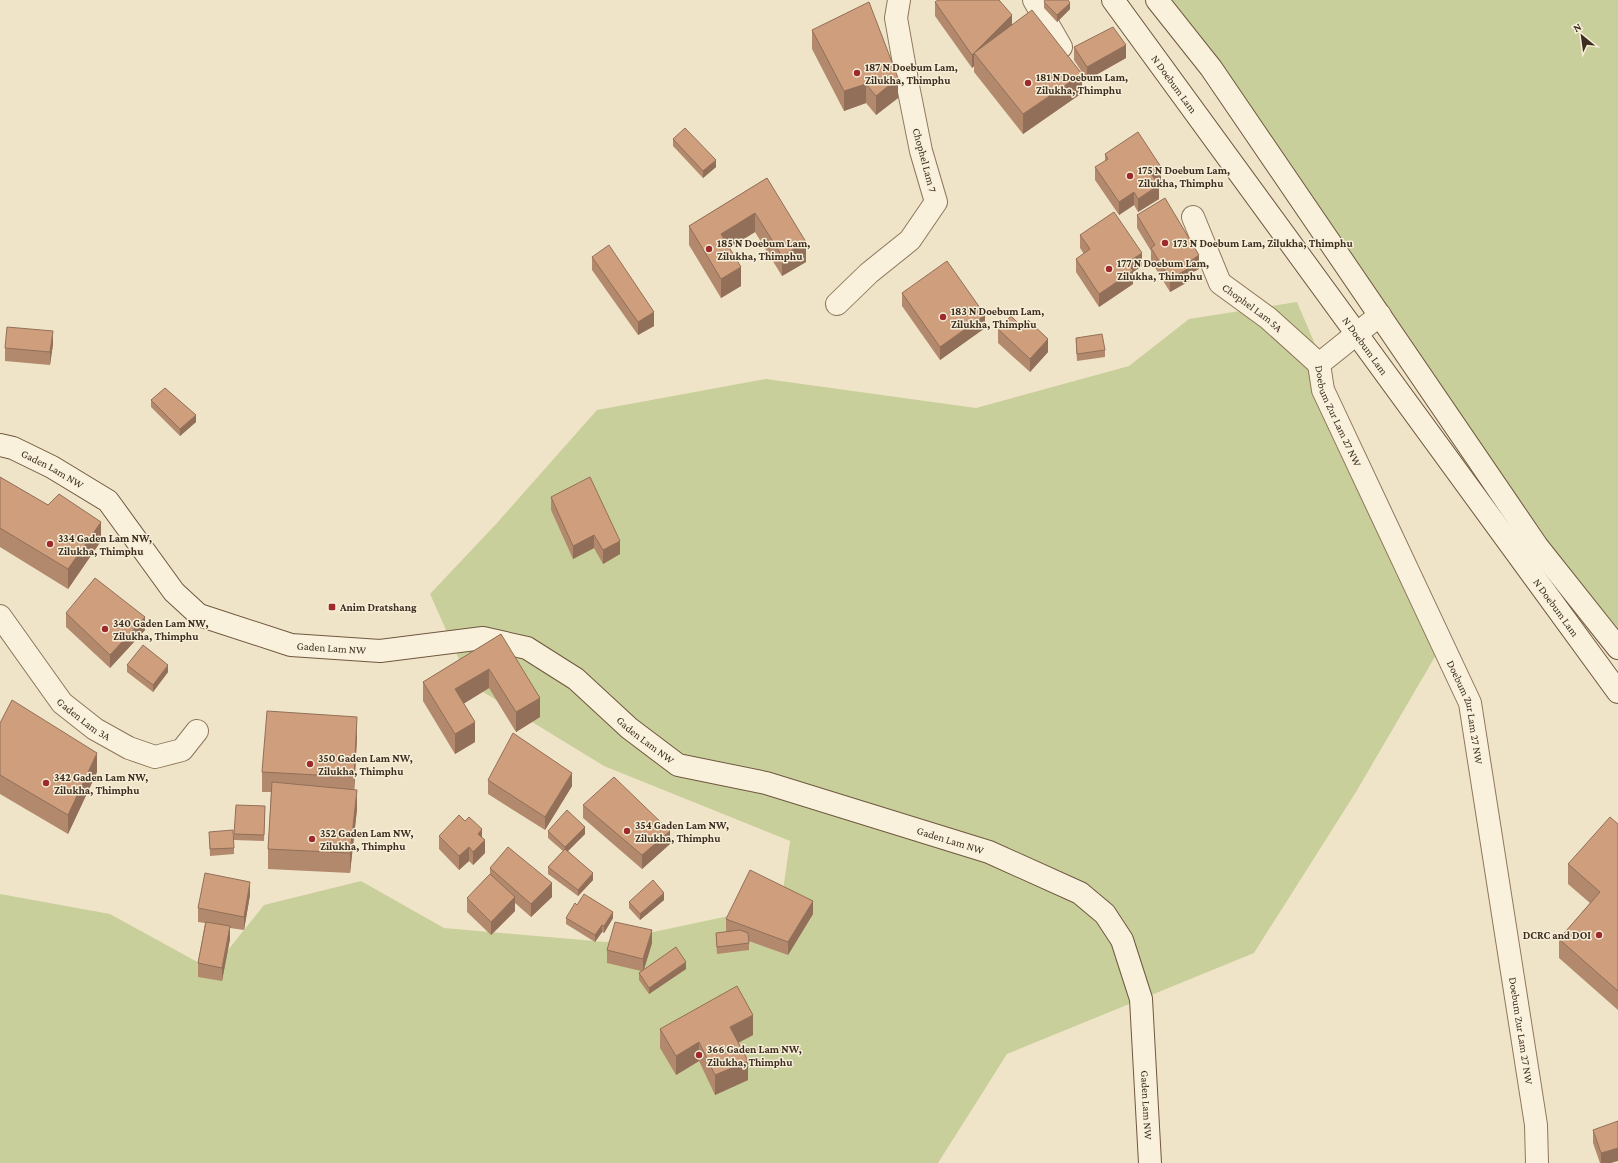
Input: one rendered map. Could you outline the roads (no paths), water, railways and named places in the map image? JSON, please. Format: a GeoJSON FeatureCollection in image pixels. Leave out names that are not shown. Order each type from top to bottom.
{"type":"FeatureCollection","features":[{"type":"Feature","properties":{"kind":"main road","name":"Chophel Lam 7"},"geometry":{"type":"LineString","coordinates":[[837,304],[869,273],[910,240],[936,202],[921,151],[896,18],[899,0]]}},
{"type":"Feature","properties":{"kind":"main road"},"geometry":{"type":"LineString","coordinates":[[1034,0],[1061,47]]}},
{"type":"Feature","properties":{"kind":"main road","name":"N Doebum Lam"},"geometry":{"type":"LineString","coordinates":[[1113,0],[1618,692]]}},
{"type":"Feature","properties":{"kind":"main road","name":"N Doebum Lam"},"geometry":{"type":"LineString","coordinates":[[1157,0],[1211,68],[1537,546],[1618,648]]}},
{"type":"Feature","properties":{"kind":"main road","name":"Chophel Lam 5A"},"geometry":{"type":"LineString","coordinates":[[1193,217],[1220,283],[1268,318],[1319,364]]}},
{"type":"Feature","properties":{"kind":"main road","name":"Doebum Zur Lam 27 NW"},"geometry":{"type":"LineString","coordinates":[[1380,315],[1319,364],[1323,390],[1470,703],[1536,1125],[1537,1163]]}},
{"type":"Feature","properties":{"kind":"main road","name":"Gaden Lam NW"},"geometry":{"type":"LineString","coordinates":[[0,445],[13,448],[52,467],[108,501],[174,592],[199,615],[291,645],[380,651],[483,638],[527,648],[576,679],[629,728],[678,765],[766,782],[989,852],[1080,893],[1105,914],[1122,940],[1141,999],[1150,1163]]}},
{"type":"Feature","properties":{"kind":"main road","name":"Gaden Lam 3A"},"geometry":{"type":"LineString","coordinates":[[0,616],[62,703],[95,729],[129,748],[155,757],[182,750],[197,731]]}},
{"type":"Feature","properties":{"kind":"place","name":"187 N Doebum Lam, Zilukha, Thimphu"},"geometry":{"type":"Point","coordinates":[857,73]}},
{"type":"Feature","properties":{"kind":"place","name":"181 N Doebum Lam, Zilukha, Thimphu"},"geometry":{"type":"Point","coordinates":[1028,83]}},
{"type":"Feature","properties":{"kind":"place","name":"175 N Doebum Lam, Zilukha, Thimphu"},"geometry":{"type":"Point","coordinates":[1130,176]}},
{"type":"Feature","properties":{"kind":"place","name":"173 N Doebum Lam, Zilukha, Thimphu"},"geometry":{"type":"Point","coordinates":[1165,243]}},
{"type":"Feature","properties":{"kind":"place","name":"185 N Doebum Lam, Zilukha, Thimphu"},"geometry":{"type":"Point","coordinates":[709,249]}},
{"type":"Feature","properties":{"kind":"place","name":"177 N Doebum Lam, Zilukha, Thimphu"},"geometry":{"type":"Point","coordinates":[1109,269]}},
{"type":"Feature","properties":{"kind":"place","name":"183 N Doebum Lam, Zilukha, Thimphu"},"geometry":{"type":"Point","coordinates":[943,317]}},
{"type":"Feature","properties":{"kind":"place","name":"334 Gaden Lam NW, Zilukha, Thimphu"},"geometry":{"type":"Point","coordinates":[50,544]}},
{"type":"Feature","properties":{"kind":"place","name":"Anim Dratshang"},"geometry":{"type":"Point","coordinates":[332,607]}},
{"type":"Feature","properties":{"kind":"place","name":"340 Gaden Lam NW, Zilukha, Thimphu"},"geometry":{"type":"Point","coordinates":[105,629]}},
{"type":"Feature","properties":{"kind":"place","name":"350 Gaden Lam NW, Zilukha, Thimphu"},"geometry":{"type":"Point","coordinates":[310,764]}},
{"type":"Feature","properties":{"kind":"place","name":"342 Gaden Lam NW, Zilukha, Thimphu"},"geometry":{"type":"Point","coordinates":[46,783]}},
{"type":"Feature","properties":{"kind":"place","name":"354 Gaden Lam NW, Zilukha, Thimphu"},"geometry":{"type":"Point","coordinates":[627,831]}},
{"type":"Feature","properties":{"kind":"place","name":"352 Gaden Lam NW, Zilukha, Thimphu"},"geometry":{"type":"Point","coordinates":[312,839]}},
{"type":"Feature","properties":{"kind":"place","name":"DCRC and DOI"},"geometry":{"type":"Point","coordinates":[1599,935]}},
{"type":"Feature","properties":{"kind":"place","name":"366 Gaden Lam NW, Zilukha, Thimphu"},"geometry":{"type":"Point","coordinates":[699,1055]}}]}
